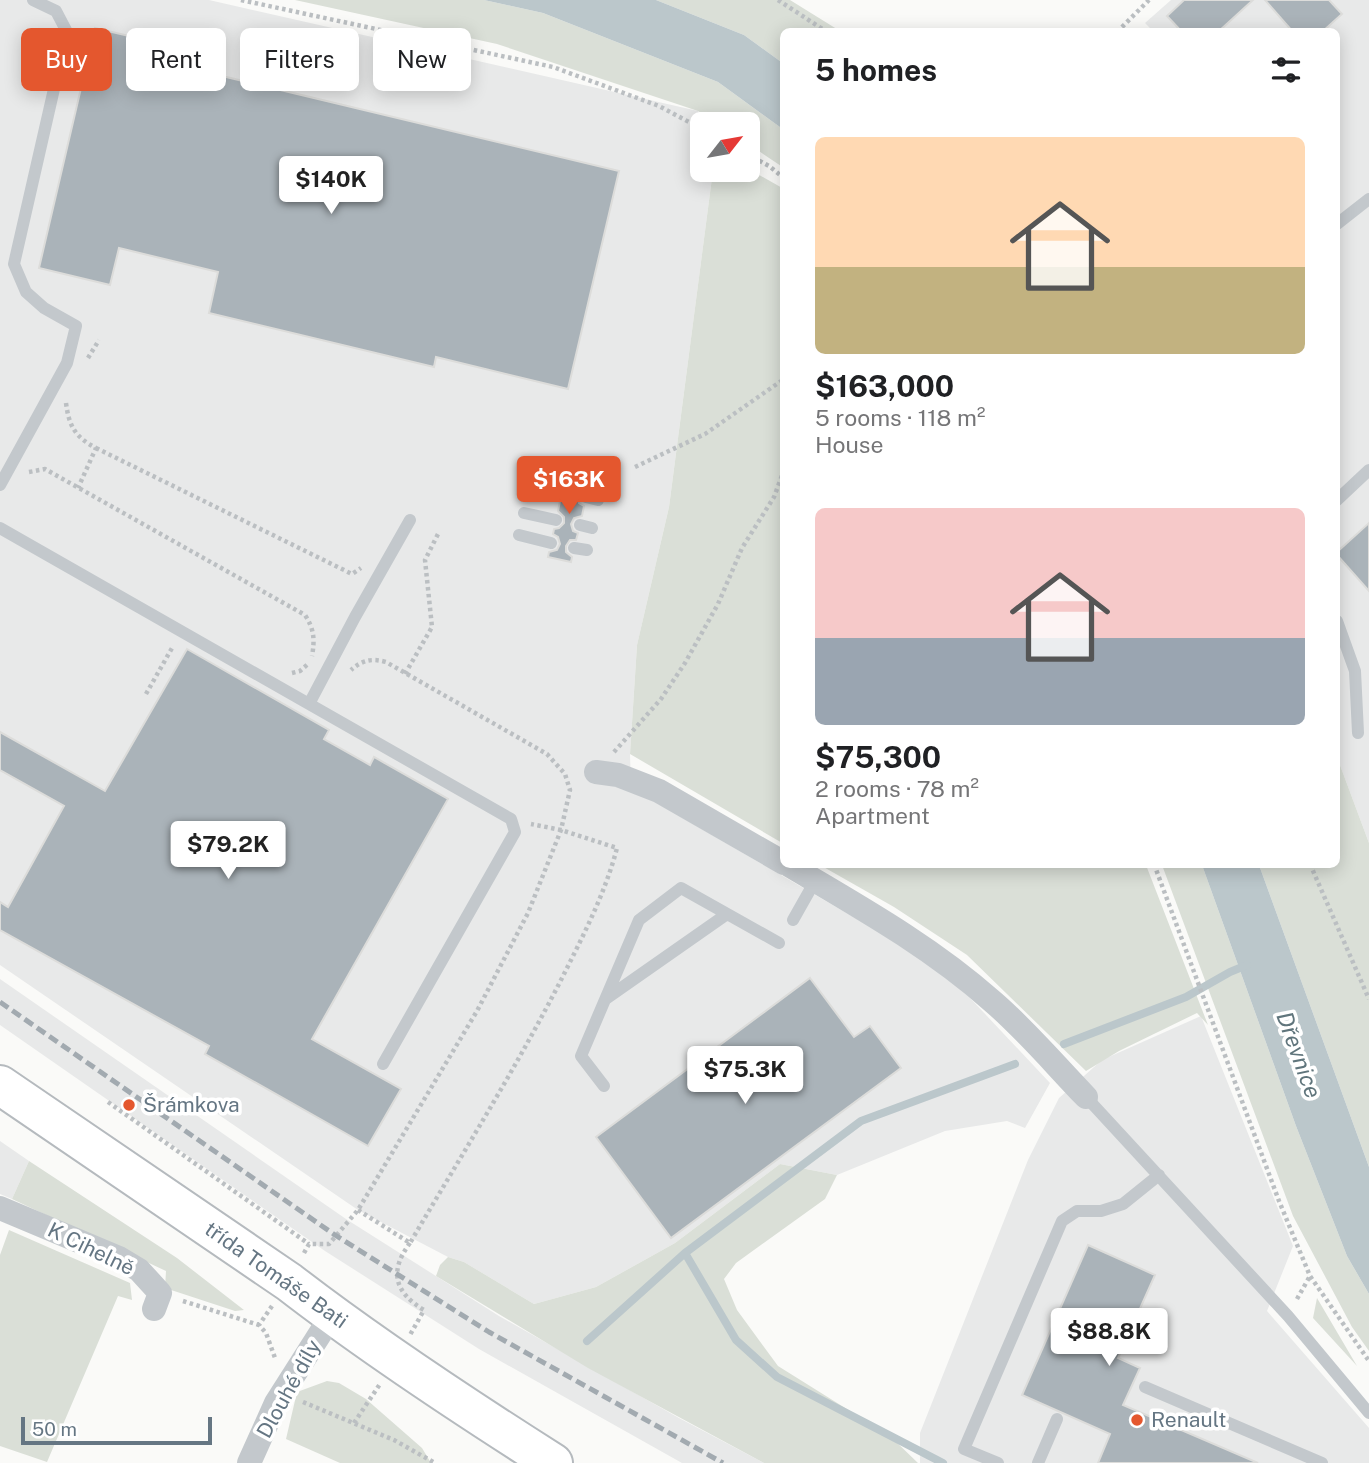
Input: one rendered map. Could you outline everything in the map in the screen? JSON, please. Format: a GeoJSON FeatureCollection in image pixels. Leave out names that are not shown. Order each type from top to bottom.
{"type":"FeatureCollection","features":[{"type":"Feature","properties":{"kind":"main road","name":"třída Tomáše Bati"},"geometry":{"type":"LineString","coordinates":[[0,1085],[277,1274],[450,1398],[553,1463]]}},
{"type":"Feature","properties":{"kind":"street"},"geometry":{"type":"LineString","coordinates":[[596,772],[618,775],[659,791],[780,861]]}},
{"type":"Feature","properties":{"kind":"street"},"geometry":{"type":"LineString","coordinates":[[792,868],[888,923],[960,974],[994,1002],[1086,1097]]}},
{"type":"Feature","properties":{"kind":"street","name":"K Cihelně"},"geometry":{"type":"LineString","coordinates":[[0,1208],[119,1258],[139,1270],[157,1301]]}},
{"type":"Feature","properties":{"kind":"street","name":"Dlouhé díly"},"geometry":{"type":"LineString","coordinates":[[249,1463],[276,1403],[332,1315]]}},
{"type":"Feature","properties":{"kind":"lane"},"geometry":{"type":"LineString","coordinates":[[0,485],[67,363],[76,326],[44,308],[26,292],[14,264],[67,32],[56,11],[33,0]]}},
{"type":"Feature","properties":{"kind":"lane"},"geometry":{"type":"LineString","coordinates":[[1340,222],[1369,199]]}},
{"type":"Feature","properties":{"kind":"lane"},"geometry":{"type":"LineString","coordinates":[[535,465],[566,474]]}},
{"type":"Feature","properties":{"kind":"lane"},"geometry":{"type":"LineString","coordinates":[[1340,497],[1369,470]]}},
{"type":"Feature","properties":{"kind":"lane"},"geometry":{"type":"LineString","coordinates":[[531,484],[562,492]]}},
{"type":"Feature","properties":{"kind":"lane"},"geometry":{"type":"LineString","coordinates":[[524,513],[556,520]]}},
{"type":"Feature","properties":{"kind":"lane"},"geometry":{"type":"LineString","coordinates":[[309,704],[410,520]]}},
{"type":"Feature","properties":{"kind":"lane"},"geometry":{"type":"LineString","coordinates":[[0,528],[511,819],[514,832],[383,1064]]}},
{"type":"Feature","properties":{"kind":"lane"},"geometry":{"type":"LineString","coordinates":[[519,535],[551,543]]}},
{"type":"Feature","properties":{"kind":"lane"},"geometry":{"type":"LineString","coordinates":[[1340,629],[1355,671],[1358,733]]}},
{"type":"Feature","properties":{"kind":"lane"},"geometry":{"type":"LineString","coordinates":[[793,920],[816,881]]}},
{"type":"Feature","properties":{"kind":"lane"},"geometry":{"type":"LineString","coordinates":[[604,1086],[581,1056],[639,920],[681,888],[779,943]]}},
{"type":"Feature","properties":{"kind":"lane"},"geometry":{"type":"LineString","coordinates":[[605,999],[727,914]]}},
{"type":"Feature","properties":{"kind":"lane"},"geometry":{"type":"LineString","coordinates":[[1086,1097],[1288,1316],[1369,1413]]}},
{"type":"Feature","properties":{"kind":"lane"},"geometry":{"type":"LineString","coordinates":[[998,1463],[964,1449],[1062,1221],[1077,1210],[1101,1211],[1123,1204],[1158,1175]]}},
{"type":"Feature","properties":{"kind":"lane"},"geometry":{"type":"LineString","coordinates":[[1146,1387],[1322,1463]]}},
{"type":"Feature","properties":{"kind":"lane"},"geometry":{"type":"LineString","coordinates":[[1038,1463],[1057,1419]]}},
{"type":"Feature","properties":{"kind":"path"},"geometry":{"type":"LineString","coordinates":[[241,0],[553,67],[659,106],[690,123]]}},
{"type":"Feature","properties":{"kind":"path"},"geometry":{"type":"LineString","coordinates":[[778,0],[821,28]]}},
{"type":"Feature","properties":{"kind":"path"},"geometry":{"type":"LineString","coordinates":[[1121,28],[1149,0]]}},
{"type":"Feature","properties":{"kind":"path"},"geometry":{"type":"LineString","coordinates":[[760,161],[780,175]]}},
{"type":"Feature","properties":{"kind":"path"},"geometry":{"type":"LineString","coordinates":[[84,366],[99,340]]}},
{"type":"Feature","properties":{"kind":"path"},"geometry":{"type":"LineString","coordinates":[[635,467],[705,434],[780,382]]}},
{"type":"Feature","properties":{"kind":"path"},"geometry":{"type":"LineString","coordinates":[[68,393],[68,423],[83,441],[352,574],[363,565]]}},
{"type":"Feature","properties":{"kind":"path"},"geometry":{"type":"LineString","coordinates":[[78,488],[96,448]]}},
{"type":"Feature","properties":{"kind":"path"},"geometry":{"type":"LineString","coordinates":[[20,478],[30,471],[45,469],[305,615],[313,627],[311,659],[300,671],[283,671],[275,684]]}},
{"type":"Feature","properties":{"kind":"path"},"geometry":{"type":"LineString","coordinates":[[596,772],[662,699],[685,663],[718,604],[742,548],[774,497],[780,481]]}},
{"type":"Feature","properties":{"kind":"path"},"geometry":{"type":"LineString","coordinates":[[405,674],[432,627],[425,560],[438,534]]}},
{"type":"Feature","properties":{"kind":"path"},"geometry":{"type":"LineString","coordinates":[[146,694],[181,631]]}},
{"type":"Feature","properties":{"kind":"path"},"geometry":{"type":"LineString","coordinates":[[358,1210],[410,1243],[534,1033],[581,941],[612,867],[617,848],[561,830],[526,823],[514,825]]}},
{"type":"Feature","properties":{"kind":"path"},"geometry":{"type":"LineString","coordinates":[[1155,868],[1279,1201],[1310,1276],[1369,1361]]}},
{"type":"Feature","properties":{"kind":"path"},"geometry":{"type":"LineString","coordinates":[[1312,868],[1369,999]]}},
{"type":"Feature","properties":{"kind":"path"},"geometry":{"type":"LineString","coordinates":[[108,1102],[309,1244]]}},
{"type":"Feature","properties":{"kind":"path"},"geometry":{"type":"LineString","coordinates":[[1288,1316],[1310,1276]]}},
{"type":"Feature","properties":{"kind":"path"},"geometry":{"type":"LineString","coordinates":[[157,1301],[259,1325]]}},
{"type":"Feature","properties":{"kind":"shaded area"},"geometry":{"type":"Polygon","coordinates":[[[0,0],[209,0],[332,28],[240,28],[240,91],[359,91],[359,34],[373,37],[373,91],[471,91],[471,59],[698,111],[690,112],[690,182],[711,182],[669,507],[637,645],[630,754],[631,788],[874,929],[955,982],[1050,1083],[1025,1128],[1007,1121],[945,1131],[837,1175],[780,1164],[675,1243],[596,1287],[534,1304],[464,1262],[448,1257],[358,1210],[0,965],[0,0]]]}},
{"type":"Feature","properties":{"kind":"shaded area"},"geometry":{"type":"Polygon","coordinates":[[[295,0],[484,0],[543,13],[718,82],[759,112],[698,111],[497,44],[471,38],[471,28],[424,28],[295,0]]]}},
{"type":"Feature","properties":{"kind":"shaded area"},"geometry":{"type":"Polygon","coordinates":[[[656,0],[790,0],[835,28],[780,28],[780,61],[744,35],[656,0]]]}},
{"type":"Feature","properties":{"kind":"shaded area"},"geometry":{"type":"Polygon","coordinates":[[[1171,0],[1369,0],[1369,843],[1340,765],[1340,28],[1150,28],[1145,23],[1171,0]]]}},
{"type":"Feature","properties":{"kind":"shaded area"},"geometry":{"type":"Polygon","coordinates":[[[760,113],[780,127],[780,165],[760,152],[760,113]]]}},
{"type":"Feature","properties":{"kind":"shaded area"},"geometry":{"type":"Polygon","coordinates":[[[760,175],[780,187],[780,842],[630,754],[637,645],[669,507],[711,182],[760,182],[760,175]]]}},
{"type":"Feature","properties":{"kind":"shaded area"},"geometry":{"type":"Polygon","coordinates":[[[1340,765],[1369,843],[1369,1167],[1260,868],[1340,868],[1340,765]]]}},
{"type":"Feature","properties":{"kind":"shaded area"},"geometry":{"type":"Polygon","coordinates":[[[825,868],[1147,868],[1208,1025],[1197,1013],[1119,1051],[1086,1071],[967,955],[894,907],[825,868]]]}},
{"type":"Feature","properties":{"kind":"shaded area"},"geometry":{"type":"Polygon","coordinates":[[[1163,868],[1203,868],[1296,1126],[1347,1256],[1369,1294],[1369,1351],[1352,1327],[1293,1216],[1163,868]]]}},
{"type":"Feature","properties":{"kind":"shaded area"},"geometry":{"type":"Polygon","coordinates":[[[0,979],[346,1219],[499,1316],[764,1463],[682,1463],[479,1349],[325,1251],[0,1025],[0,979]]]}},
{"type":"Feature","properties":{"kind":"shaded area"},"geometry":{"type":"Polygon","coordinates":[[[1201,1016],[1293,1246],[1267,1311],[1369,1428],[1369,1463],[920,1463],[920,1433],[1028,1160],[1059,1098],[1102,1060],[1201,1016]]]}},
{"type":"Feature","properties":{"kind":"shaded area"},"geometry":{"type":"Polygon","coordinates":[[[0,1141],[29,1161],[12,1199],[0,1194],[0,1141]]]}},
{"type":"Feature","properties":{"kind":"shaded area"},"geometry":{"type":"Polygon","coordinates":[[[29,1161],[177,1258],[244,1310],[235,1311],[165,1288],[166,1271],[12,1199],[29,1161]]]}},
{"type":"Feature","properties":{"kind":"shaded area"},"geometry":{"type":"Polygon","coordinates":[[[780,1164],[837,1175],[825,1199],[736,1263],[724,1279],[737,1310],[778,1366],[890,1436],[918,1463],[764,1463],[588,1368],[436,1276],[440,1265],[448,1257],[464,1262],[534,1304],[596,1287],[675,1243],[780,1164]]]}},
{"type":"Feature","properties":{"kind":"shaded area"},"geometry":{"type":"Polygon","coordinates":[[[9,1230],[130,1283],[132,1300],[118,1296],[47,1462],[0,1446],[0,1255],[9,1230]]]}},
{"type":"Feature","properties":{"kind":"shaded area"},"geometry":{"type":"Polygon","coordinates":[[[1317,1298],[1357,1366],[1313,1318],[1317,1298]]]}},
{"type":"Feature","properties":{"kind":"shaded area"},"geometry":{"type":"Polygon","coordinates":[[[327,1381],[339,1383],[366,1399],[422,1448],[431,1463],[340,1463],[286,1439],[297,1392],[327,1381]]]}},
{"type":"Feature","properties":{"kind":"water"},"geometry":{"type":"Polygon","coordinates":[[[484,0],[656,0],[744,35],[780,61],[780,127],[718,82],[543,13],[484,0]]]}},
{"type":"Feature","properties":{"kind":"water","name":"Dřevnice"},"geometry":{"type":"Polygon","coordinates":[[[1203,868],[1260,868],[1369,1167],[1369,1294],[1347,1256],[1296,1126],[1203,868]]]}},
{"type":"Feature","properties":{"kind":"building"},"geometry":{"type":"Polygon","coordinates":[[[1184,0],[1253,0],[1222,28],[1178,28],[1167,16],[1184,0]]]}},
{"type":"Feature","properties":{"kind":"building"},"geometry":{"type":"Polygon","coordinates":[[[1265,0],[1329,0],[1342,14],[1326,28],[1290,28],[1265,0]]]}},
{"type":"Feature","properties":{"kind":"building"},"geometry":{"type":"Polygon","coordinates":[[[112,32],[126,35],[126,91],[226,91],[226,77],[240,80],[240,91],[285,91],[619,171],[568,389],[436,357],[434,367],[209,313],[218,272],[119,248],[110,285],[39,268],[80,91],[112,91],[112,32]]]}},
{"type":"Feature","properties":{"kind":"building"},"geometry":{"type":"Polygon","coordinates":[[[569,465],[592,471],[585,472],[582,477],[583,484],[588,488],[580,490],[577,496],[579,503],[584,506],[582,516],[574,518],[571,524],[573,531],[578,533],[576,540],[570,540],[566,546],[566,552],[572,557],[571,562],[548,557],[549,552],[557,550],[560,544],[558,537],[553,534],[554,529],[564,523],[564,517],[558,511],[560,501],[568,499],[571,494],[565,482],[573,481],[576,476],[574,468],[569,465]]]}},
{"type":"Feature","properties":{"kind":"building"},"geometry":{"type":"Polygon","coordinates":[[[1369,523],[1369,591],[1340,558],[1340,549],[1369,523]]]}},
{"type":"Feature","properties":{"kind":"building"},"geometry":{"type":"Polygon","coordinates":[[[187,649],[329,730],[324,739],[370,765],[374,757],[448,799],[312,1039],[401,1089],[368,1146],[205,1054],[209,1046],[0,930],[0,902],[8,907],[64,806],[0,770],[0,732],[105,791],[187,649]]]}},
{"type":"Feature","properties":{"kind":"building"},"geometry":{"type":"Polygon","coordinates":[[[810,978],[854,1037],[870,1026],[901,1068],[671,1238],[596,1137],[810,978]]]}},
{"type":"Feature","properties":{"kind":"building"},"geometry":{"type":"Polygon","coordinates":[[[1088,1245],[1155,1275],[1118,1358],[1140,1368],[1123,1405],[1258,1463],[1098,1463],[1110,1434],[1022,1395],[1088,1245]]]}},
{"type":"Feature","properties":{"kind":"waterway"},"geometry":{"type":"LineString","coordinates":[[1064,1044],[1186,997],[1247,965]]}},
{"type":"Feature","properties":{"kind":"waterway"},"geometry":{"type":"LineString","coordinates":[[587,1341],[685,1253],[861,1121],[1015,1064]]}},
{"type":"Feature","properties":{"kind":"waterway"},"geometry":{"type":"LineString","coordinates":[[685,1253],[736,1340],[777,1377],[943,1463]]}},
{"type":"Feature","properties":{"kind":"railway"},"geometry":{"type":"LineString","coordinates":[[0,1002],[335,1235],[489,1332],[723,1463]]}},
{"type":"Feature","properties":{"kind":"place","name":"Šrámkova"},"geometry":{"type":"Point","coordinates":[129,1105]}},
{"type":"Feature","properties":{"kind":"place","name":"Renault"},"geometry":{"type":"Point","coordinates":[1137,1420]}}]}
